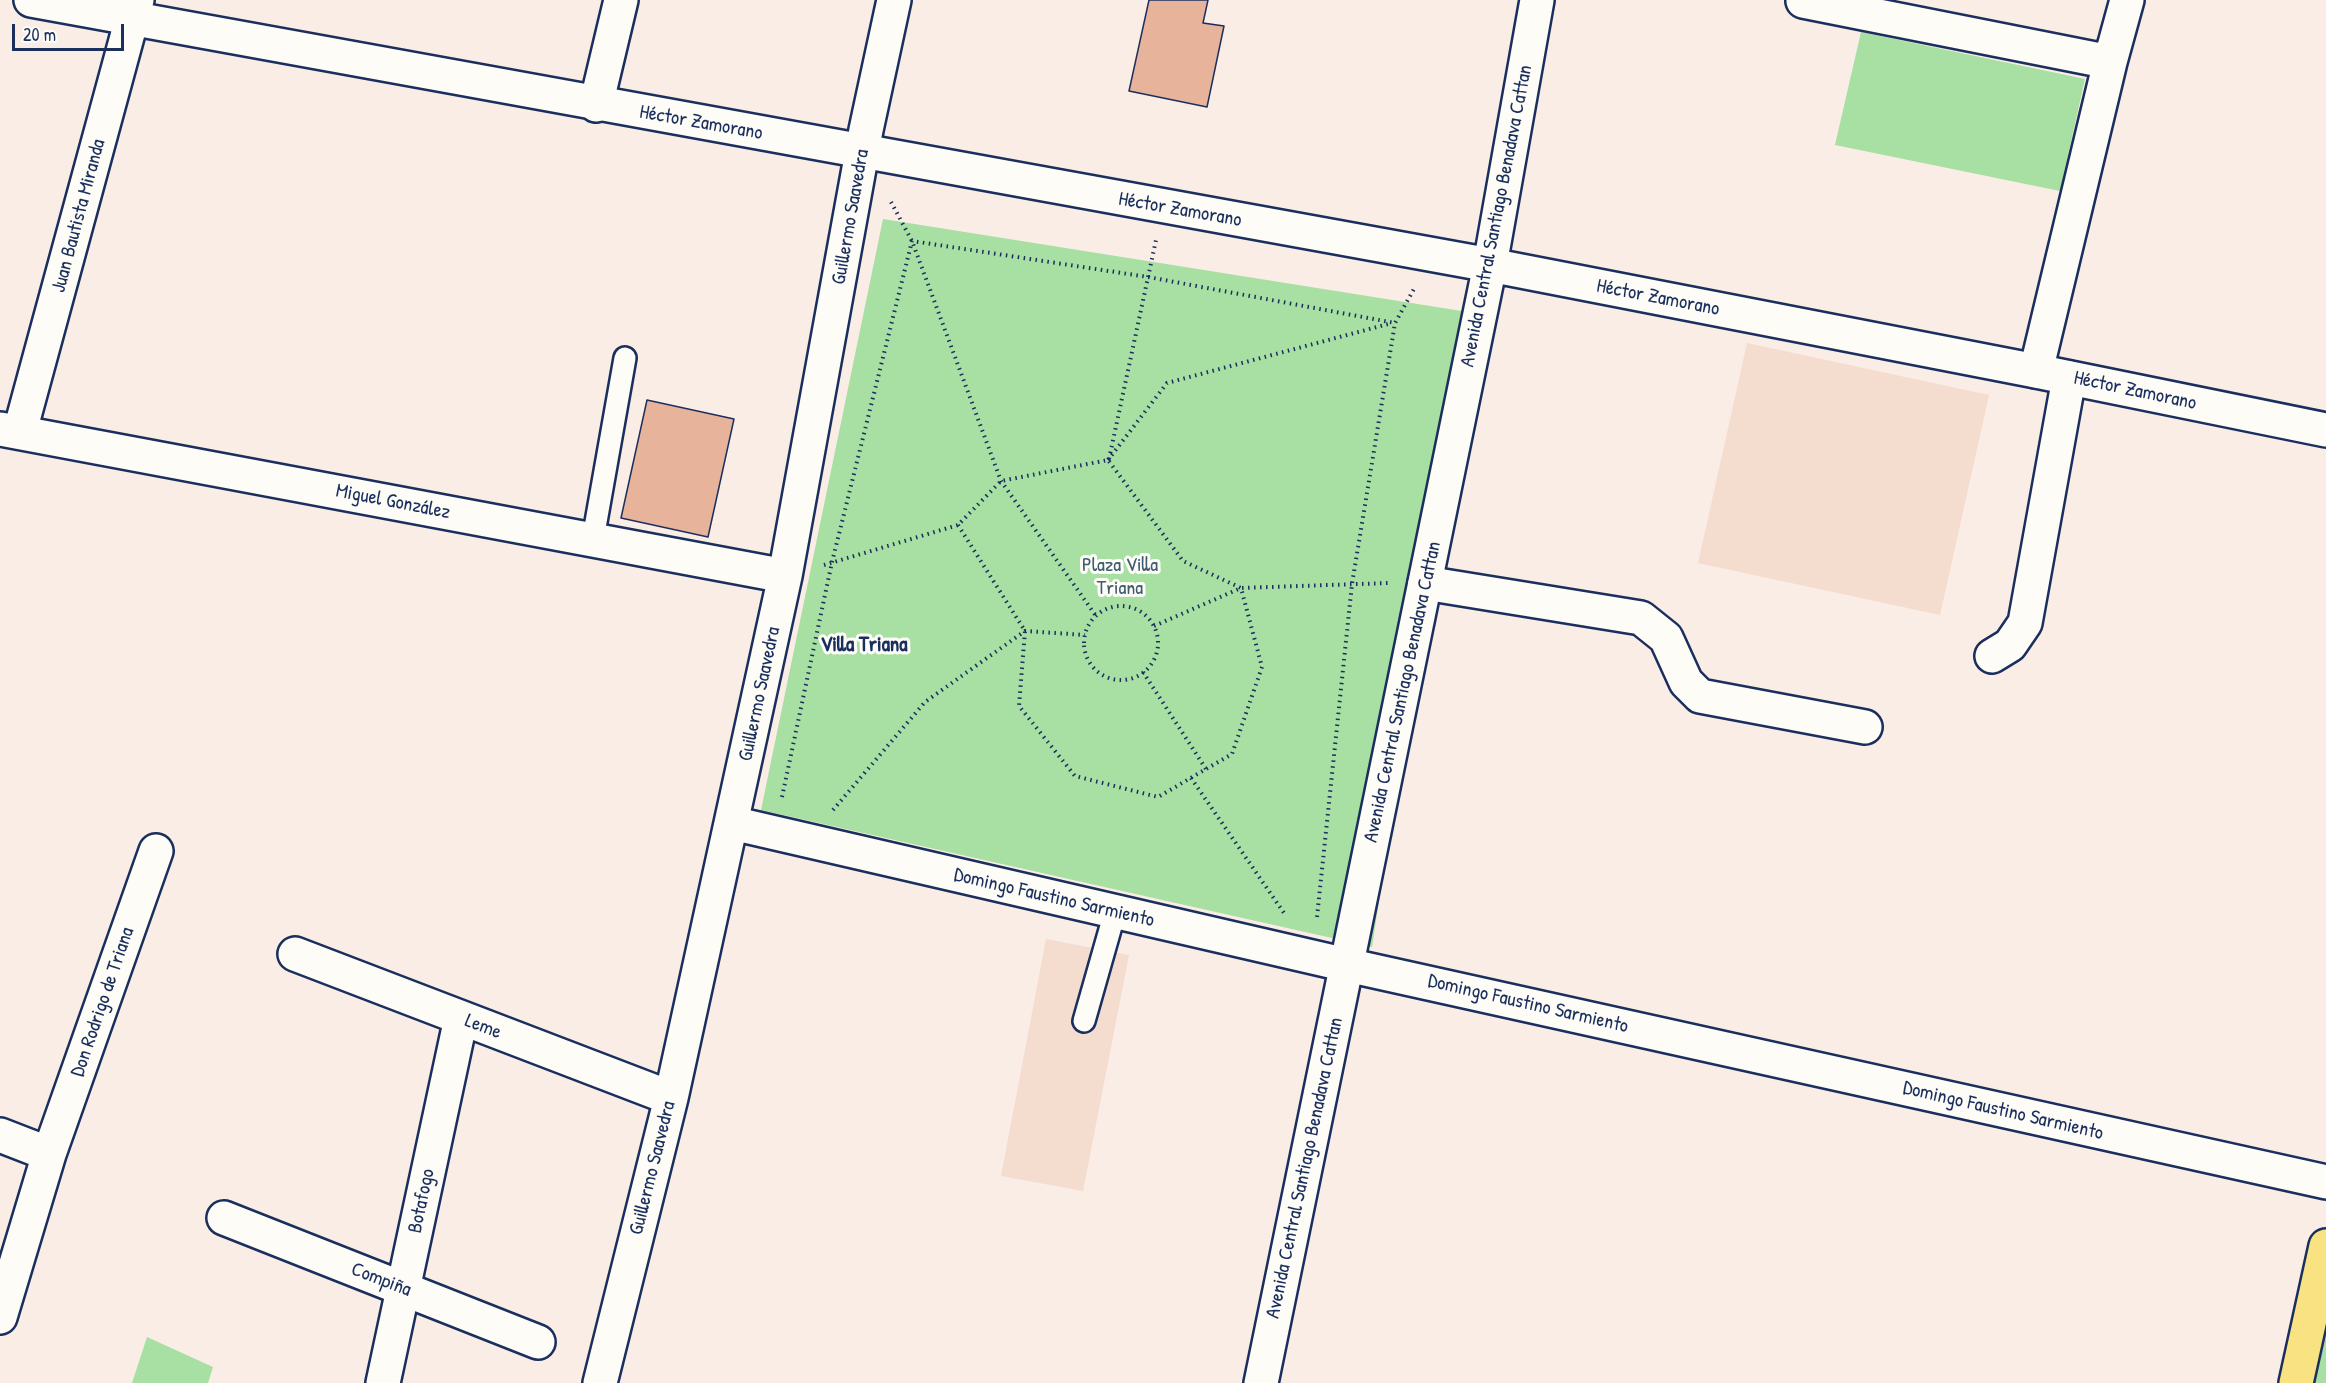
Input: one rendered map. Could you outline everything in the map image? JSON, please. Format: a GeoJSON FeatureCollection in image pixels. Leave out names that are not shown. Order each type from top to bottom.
{"type":"FeatureCollection","features":[{"type":"Feature","properties":{"kind":"main road"},"geometry":{"type":"LineString","coordinates":[[2296,1383],[2326,1246]]}},
{"type":"Feature","properties":{"kind":"street","name":"Héctor Zamorano"},"geometry":{"type":"LineString","coordinates":[[31,0],[135,8],[596,105],[1490,265],[2326,430]]}},
{"type":"Feature","properties":{"kind":"street"},"geometry":{"type":"LineString","coordinates":[[596,105],[621,0]]}},
{"type":"Feature","properties":{"kind":"street","name":"Guillermo Saavedra"},"geometry":{"type":"LineString","coordinates":[[600,1383],[671,1098],[785,576],[863,151],[894,0]]}},
{"type":"Feature","properties":{"kind":"street","name":"Avenida Central Santiago Benadava Cattan"},"geometry":{"type":"LineString","coordinates":[[1261,1383],[1490,265],[1537,0]]}},
{"type":"Feature","properties":{"kind":"street"},"geometry":{"type":"LineString","coordinates":[[2036,371],[2109,62],[2127,0]]}},
{"type":"Feature","properties":{"kind":"street"},"geometry":{"type":"LineString","coordinates":[[1803,1],[2109,62]]}},
{"type":"Feature","properties":{"kind":"street","name":"Juan Bautista Miranda"},"geometry":{"type":"LineString","coordinates":[[10,430],[135,8]]}},
{"type":"Feature","properties":{"kind":"street"},"geometry":{"type":"LineString","coordinates":[[1992,656],[2010,645],[2025,623],[2069,378]]}},
{"type":"Feature","properties":{"kind":"street","name":"Miguel González"},"geometry":{"type":"LineString","coordinates":[[10,430],[785,576]]}},
{"type":"Feature","properties":{"kind":"street"},"geometry":{"type":"LineString","coordinates":[[1425,583],[1641,618],[1666,638],[1686,682],[1700,696],[1865,727]]}},
{"type":"Feature","properties":{"kind":"street","name":"Domingo Faustino Sarmiento"},"geometry":{"type":"LineString","coordinates":[[732,823],[1347,965],[2326,1182]]}},
{"type":"Feature","properties":{"kind":"street","name":"Don Rodrigo de Triana"},"geometry":{"type":"LineString","coordinates":[[0,1317],[49,1154],[156,851]]}},
{"type":"Feature","properties":{"kind":"street","name":"Leme"},"geometry":{"type":"LineString","coordinates":[[295,954],[671,1098]]}},
{"type":"Feature","properties":{"kind":"street","name":"Botafogo"},"geometry":{"type":"LineString","coordinates":[[383,1383],[461,1018]]}},
{"type":"Feature","properties":{"kind":"street"},"geometry":{"type":"LineString","coordinates":[[0,1135],[49,1154]]}},
{"type":"Feature","properties":{"kind":"street","name":"Compiña"},"geometry":{"type":"LineString","coordinates":[[224,1218],[538,1342]]}},
{"type":"Feature","properties":{"kind":"lane"},"geometry":{"type":"LineString","coordinates":[[593,539],[625,358]]}},
{"type":"Feature","properties":{"kind":"lane"},"geometry":{"type":"LineString","coordinates":[[1084,1022],[1115,912]]}},
{"type":"Feature","properties":{"kind":"path"},"geometry":{"type":"LineString","coordinates":[[890,201],[912,241],[1001,481],[1096,616]]}},
{"type":"Feature","properties":{"kind":"path"},"geometry":{"type":"LineString","coordinates":[[1163,207],[1108,460],[1183,561],[1241,588]]}},
{"type":"Feature","properties":{"kind":"path"},"geometry":{"type":"LineString","coordinates":[[912,241],[1148,277],[1395,323]]}},
{"type":"Feature","properties":{"kind":"path"},"geometry":{"type":"LineString","coordinates":[[774,833],[832,562],[912,241]]}},
{"type":"Feature","properties":{"kind":"path"},"geometry":{"type":"LineString","coordinates":[[785,576],[958,525],[1001,481],[1108,460],[1167,383],[1395,323]]}},
{"type":"Feature","properties":{"kind":"path"},"geometry":{"type":"LineString","coordinates":[[1313,956],[1352,584],[1395,323]]}},
{"type":"Feature","properties":{"kind":"path"},"geometry":{"type":"LineString","coordinates":[[958,525],[1025,631],[1019,706],[1075,776],[1158,797],[1232,754],[1262,667],[1241,588]]}},
{"type":"Feature","properties":{"kind":"path"},"geometry":{"type":"LineString","coordinates":[[1154,626],[1241,588],[1425,583]]}},
{"type":"Feature","properties":{"kind":"path"},"geometry":{"type":"LineString","coordinates":[[1116,606],[1128,606],[1147,617],[1154,626],[1158,638],[1157,651],[1152,663],[1143,672],[1119,680],[1107,677],[1096,670],[1088,660],[1084,648],[1084,635],[1096,616],[1116,606]]}},
{"type":"Feature","properties":{"kind":"path"},"geometry":{"type":"LineString","coordinates":[[831,813],[926,702],[1025,631],[1084,635]]}},
{"type":"Feature","properties":{"kind":"path"},"geometry":{"type":"LineString","coordinates":[[1143,672],[1206,769]]}},
{"type":"Feature","properties":{"kind":"path"},"geometry":{"type":"LineString","coordinates":[[1191,778],[1313,956]]}},
{"type":"Feature","properties":{"kind":"path"},"geometry":{"type":"LineString","coordinates":[[782,794],[792,798]]}},
{"type":"Feature","properties":{"kind":"shaded area"},"geometry":{"type":"Polygon","coordinates":[[[1747,343],[1989,395],[1940,615],[1698,563],[1747,343]]]}},
{"type":"Feature","properties":{"kind":"shaded area"},"geometry":{"type":"Polygon","coordinates":[[[1046,939],[1129,955],[1083,1191],[1001,1176],[1046,939]]]}},
{"type":"Feature","properties":{"kind":"green space"},"geometry":{"type":"Polygon","coordinates":[[[1861,32],[2085,79],[2060,191],[1835,145],[1861,32]]]}},
{"type":"Feature","properties":{"kind":"green space","name":"Plaza Villa Triana"},"geometry":{"type":"Polygon","coordinates":[[[883,219],[1468,312],[1372,947],[761,810],[883,219]]]}},
{"type":"Feature","properties":{"kind":"green space"},"geometry":{"type":"Polygon","coordinates":[[[2326,1322],[2326,1383],[2313,1383],[2326,1322]]]}},
{"type":"Feature","properties":{"kind":"green space"},"geometry":{"type":"Polygon","coordinates":[[[147,1337],[213,1367],[208,1383],[132,1383],[147,1337]]]}},
{"type":"Feature","properties":{"kind":"building"},"geometry":{"type":"Polygon","coordinates":[[[1149,0],[1208,0],[1203,23],[1224,26],[1207,107],[1129,91],[1149,0]]]}},
{"type":"Feature","properties":{"kind":"building"},"geometry":{"type":"Polygon","coordinates":[[[647,400],[734,419],[708,537],[621,518],[647,400]]]}},
{"type":"Feature","properties":{"kind":"district","name":"Villa Triana"},"geometry":{"type":"Point","coordinates":[864,645]}}]}
